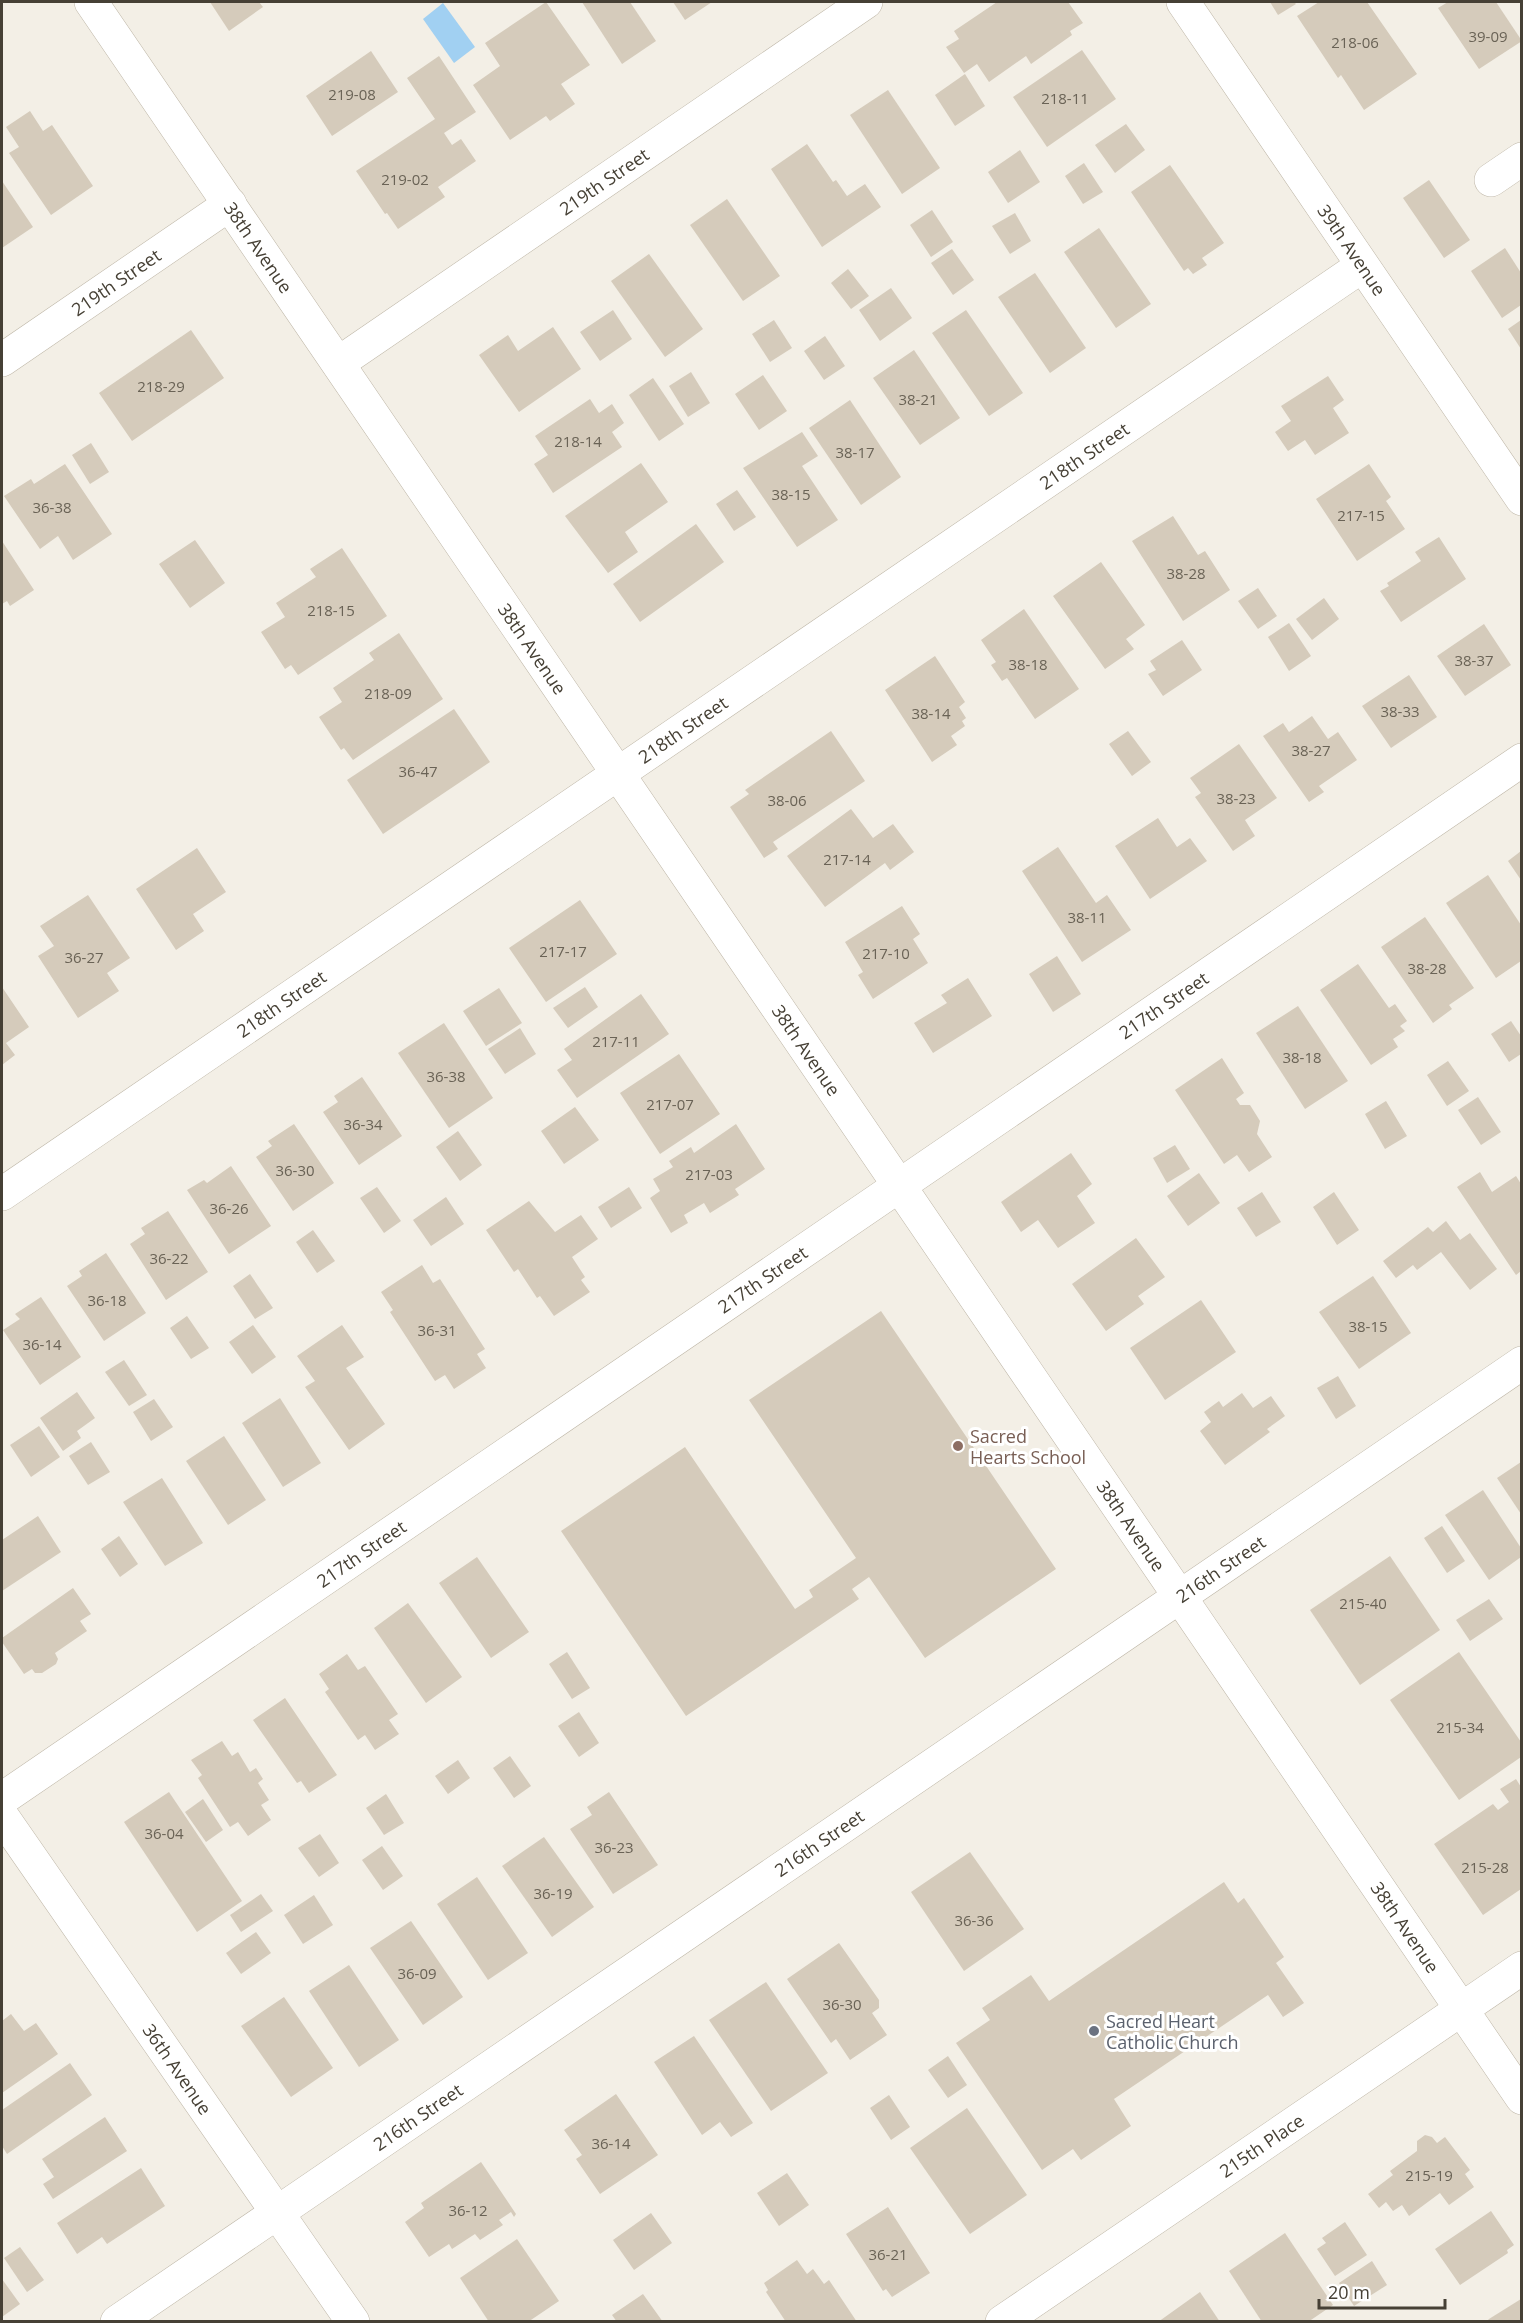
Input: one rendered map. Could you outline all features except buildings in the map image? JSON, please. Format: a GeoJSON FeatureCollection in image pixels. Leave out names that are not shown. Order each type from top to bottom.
{"type":"FeatureCollection","features":[{"type":"Feature","properties":{"kind":"street","name":"38th Avenue"},"geometry":{"type":"LineString","coordinates":[[92,2],[340,362],[899,1187],[1521,2098]]}},
{"type":"Feature","properties":{"kind":"street","name":"219th Street"},"geometry":{"type":"LineString","coordinates":[[340,362],[866,2]]}},
{"type":"Feature","properties":{"kind":"street","name":"39th Avenue"},"geometry":{"type":"LineString","coordinates":[[1183,2],[1521,499]]}},
{"type":"Feature","properties":{"kind":"street"},"geometry":{"type":"LineString","coordinates":[[1491,180],[1521,159]]}},
{"type":"Feature","properties":{"kind":"street","name":"219th Street"},"geometry":{"type":"LineString","coordinates":[[2,360],[230,204]]}},
{"type":"Feature","properties":{"kind":"street","name":"218th Street"},"geometry":{"type":"LineString","coordinates":[[2,1194],[1362,266]]}},
{"type":"Feature","properties":{"kind":"street","name":"217th Street"},"geometry":{"type":"LineString","coordinates":[[2,1798],[1521,760]]}},
{"type":"Feature","properties":{"kind":"street","name":"216th Street"},"geometry":{"type":"LineString","coordinates":[[117,2322],[1521,1363]]}},
{"type":"Feature","properties":{"kind":"street","name":"36th Avenue"},"geometry":{"type":"LineString","coordinates":[[2,1816],[353,2322]]}},
{"type":"Feature","properties":{"kind":"street","name":"215th Place"},"geometry":{"type":"LineString","coordinates":[[1002,2322],[1521,1968]]}},
{"type":"Feature","properties":{"kind":"water"},"geometry":{"type":"Polygon","coordinates":[[[443,3],[475,47],[454,63],[423,19],[443,3]]]}},
{"type":"Feature","properties":{"kind":"place","name":"Sacred Hearts School"},"geometry":{"type":"Point","coordinates":[958,1446]}},
{"type":"Feature","properties":{"kind":"place","name":"Sacred Heart Catholic Church"},"geometry":{"type":"Point","coordinates":[1094,2031]}}]}
